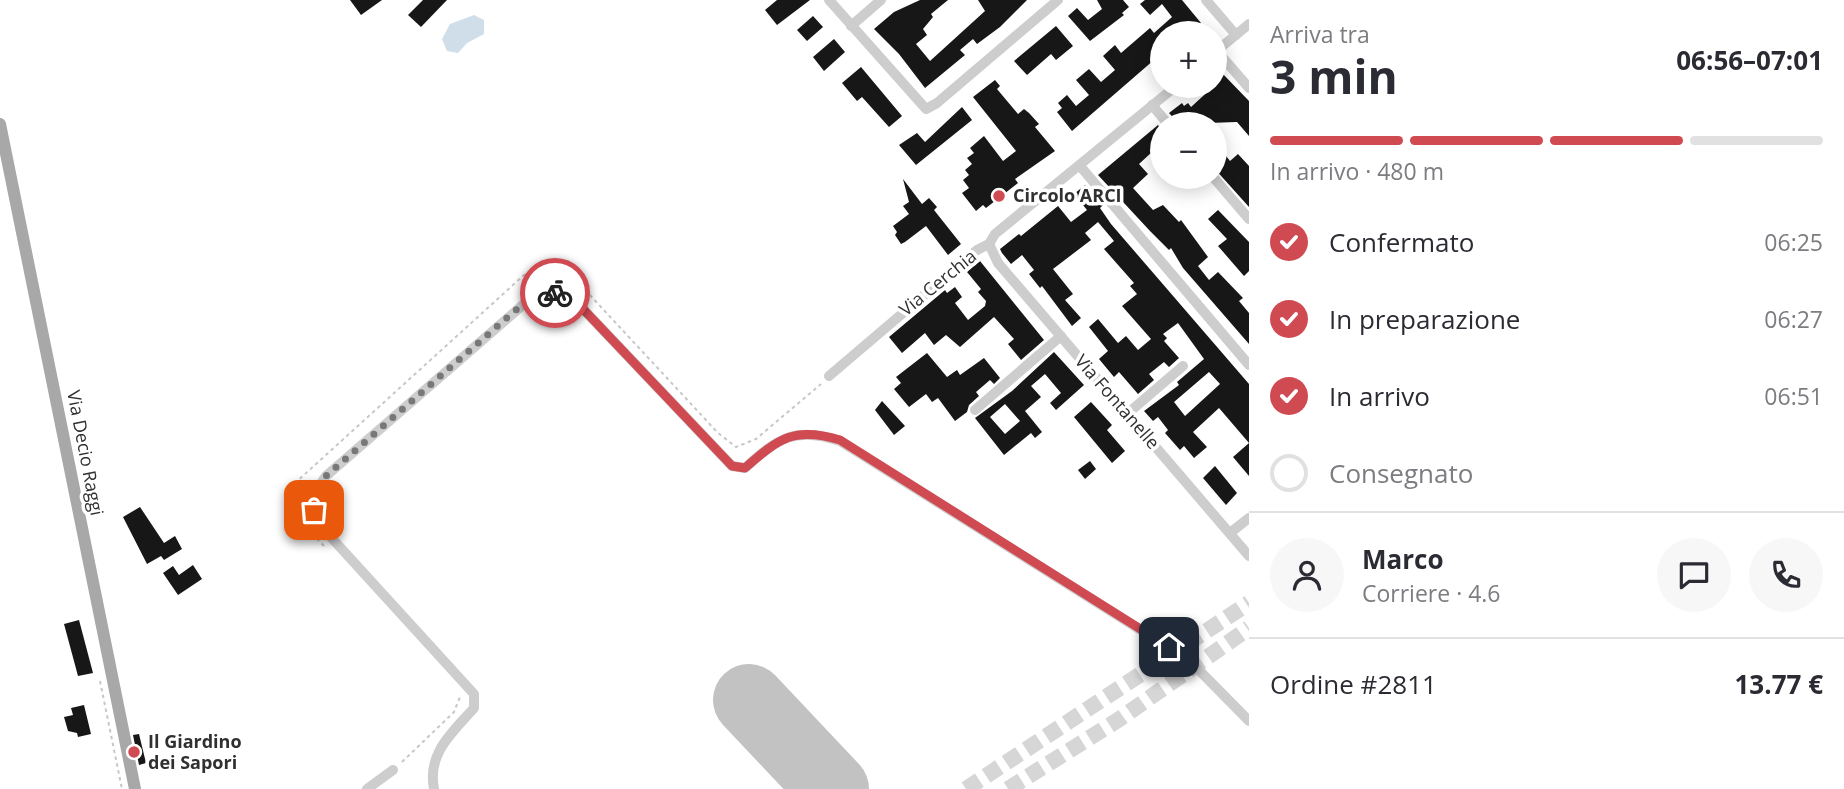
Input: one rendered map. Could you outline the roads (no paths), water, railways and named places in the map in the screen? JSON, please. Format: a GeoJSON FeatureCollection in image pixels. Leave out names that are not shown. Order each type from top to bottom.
{"type":"FeatureCollection","features":[{"type":"Feature","properties":{"kind":"main road","name":"Via Decio Raggi"},"geometry":{"type":"LineString","coordinates":[[0,124],[135,789]]}},
{"type":"Feature","properties":{"kind":"street"},"geometry":{"type":"LineString","coordinates":[[829,0],[926,109],[937,103],[1058,0]]}},
{"type":"Feature","properties":{"kind":"street"},"geometry":{"type":"LineString","coordinates":[[851,26],[881,0]]}},
{"type":"Feature","properties":{"kind":"street"},"geometry":{"type":"LineString","coordinates":[[1206,0],[1236,35]]}},
{"type":"Feature","properties":{"kind":"street"},"geometry":{"type":"LineString","coordinates":[[1227,43],[1249,24]]}},
{"type":"Feature","properties":{"kind":"street"},"geometry":{"type":"LineString","coordinates":[[1227,64],[1249,88]]}},
{"type":"Feature","properties":{"kind":"street","name":"Via Cerchia"},"geometry":{"type":"LineString","coordinates":[[829,376],[906,308],[977,250],[989,244],[995,234],[1160,98]]}},
{"type":"Feature","properties":{"kind":"street"},"geometry":{"type":"LineString","coordinates":[[1152,105],[1158,112]]}},
{"type":"Feature","properties":{"kind":"street"},"geometry":{"type":"LineString","coordinates":[[1080,166],[1249,365]]}},
{"type":"Feature","properties":{"kind":"street"},"geometry":{"type":"LineString","coordinates":[[1223,189],[1249,219]]}},
{"type":"Feature","properties":{"kind":"street","name":"Via Fontanelle"},"geometry":{"type":"LineString","coordinates":[[989,244],[998,263],[1249,556]]}},
{"type":"Feature","properties":{"kind":"street"},"geometry":{"type":"LineString","coordinates":[[434,789],[434,759],[445,740],[474,708],[474,694],[318,523],[314,497],[326,476],[524,303],[549,292],[572,299],[584,310],[732,466],[745,468],[786,437],[813,434],[840,440],[1169,647],[1204,673],[1249,721]]}},
{"type":"Feature","properties":{"kind":"street"},"geometry":{"type":"LineString","coordinates":[[975,410],[1061,337]]}},
{"type":"Feature","properties":{"kind":"street"},"geometry":{"type":"LineString","coordinates":[[1127,414],[1183,366]]}},
{"type":"Feature","properties":{"kind":"street"},"geometry":{"type":"LineString","coordinates":[[1230,533],[1249,518]]}},
{"type":"Feature","properties":{"kind":"street"},"geometry":{"type":"LineString","coordinates":[[368,789],[393,770]]}},
{"type":"Feature","properties":{"kind":"tunnel"},"geometry":{"type":"LineString","coordinates":[[966,789],[1249,603]]}},
{"type":"Feature","properties":{"kind":"tunnel"},"geometry":{"type":"LineString","coordinates":[[1008,789],[1118,720],[1249,628]]}},
{"type":"Feature","properties":{"kind":"place","name":"Circolo ARCI"},"geometry":{"type":"Point","coordinates":[999,196]}},
{"type":"Feature","properties":{"kind":"place","name":"Il Giardino dei Sapori"},"geometry":{"type":"Point","coordinates":[134,752]}}]}
